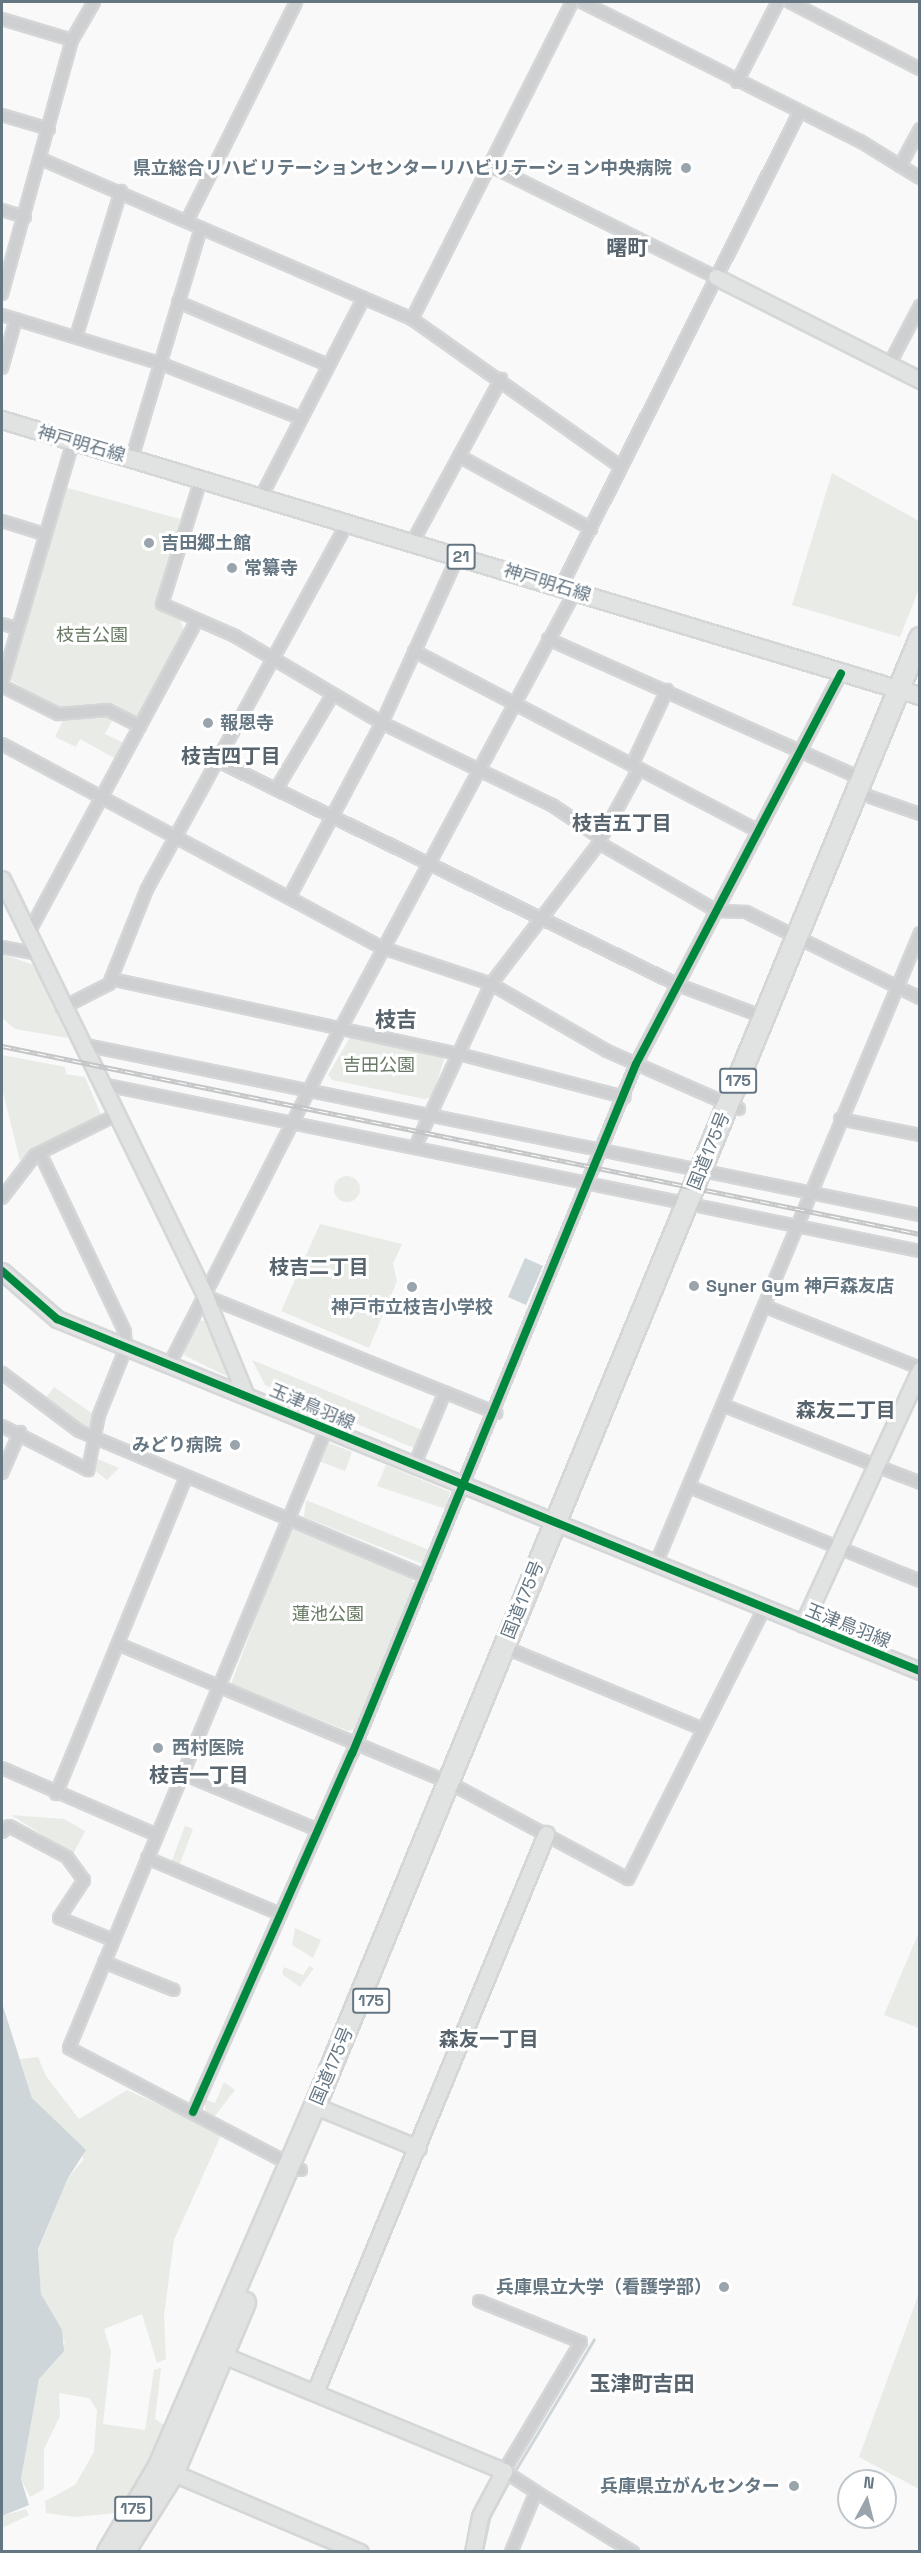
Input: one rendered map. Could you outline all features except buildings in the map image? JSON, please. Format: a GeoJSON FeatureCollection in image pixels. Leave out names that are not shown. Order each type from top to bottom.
{"type":"FeatureCollection","features":[{"type":"Feature","properties":{"kind":"highway","name":"国道175号"},"geometry":{"type":"LineString","coordinates":[[909,694],[920,638]]}},
{"type":"Feature","properties":{"kind":"highway","name":"国道175号"},"geometry":{"type":"LineString","coordinates":[[124,2552],[166,2470],[320,2108],[734,1107],[862,789],[920,673]]}},
{"type":"Feature","properties":{"kind":"highway","name":"国道175号"},"geometry":{"type":"LineString","coordinates":[[734,1107],[764,1017],[802,941]]}},
{"type":"Feature","properties":{"kind":"highway","name":"国道175号"},"geometry":{"type":"LineString","coordinates":[[108,2552],[166,2470]]}},
{"type":"Feature","properties":{"kind":"main road","name":"神戸明石線"},"geometry":{"type":"LineString","coordinates":[[2,420],[568,589],[909,694]]}},
{"type":"Feature","properties":{"kind":"street"},"geometry":{"type":"LineString","coordinates":[[2,294],[25,218],[72,40],[94,2]]}},
{"type":"Feature","properties":{"kind":"street"},"geometry":{"type":"LineString","coordinates":[[188,219],[296,2]]}},
{"type":"Feature","properties":{"kind":"street"},"geometry":{"type":"LineString","coordinates":[[412,319],[572,2]]}},
{"type":"Feature","properties":{"kind":"street"},"geometry":{"type":"LineString","coordinates":[[582,2],[920,178]]}},
{"type":"Feature","properties":{"kind":"street"},"geometry":{"type":"LineString","coordinates":[[737,82],[778,2]]}},
{"type":"Feature","properties":{"kind":"street"},"geometry":{"type":"LineString","coordinates":[[790,2],[920,69]]}},
{"type":"Feature","properties":{"kind":"street"},"geometry":{"type":"LineString","coordinates":[[2,19],[72,40]]}},
{"type":"Feature","properties":{"kind":"street"},"geometry":{"type":"LineString","coordinates":[[169,1365],[297,1121],[340,1028],[548,639],[591,529],[799,113]]}},
{"type":"Feature","properties":{"kind":"street"},"geometry":{"type":"LineString","coordinates":[[2,115],[49,129]]}},
{"type":"Feature","properties":{"kind":"street"},"geometry":{"type":"LineString","coordinates":[[900,166],[920,129]]}},
{"type":"Feature","properties":{"kind":"street"},"geometry":{"type":"LineString","coordinates":[[41,159],[188,219],[201,228],[412,319],[501,379],[621,467]]}},
{"type":"Feature","properties":{"kind":"street"},"geometry":{"type":"LineString","coordinates":[[491,166],[920,380]]}},
{"type":"Feature","properties":{"kind":"street"},"geometry":{"type":"LineString","coordinates":[[76,337],[121,191]]}},
{"type":"Feature","properties":{"kind":"street"},"geometry":{"type":"LineString","coordinates":[[2,210],[25,218]]}},
{"type":"Feature","properties":{"kind":"street"},"geometry":{"type":"LineString","coordinates":[[132,458],[201,228]]}},
{"type":"Feature","properties":{"kind":"street"},"geometry":{"type":"LineString","coordinates":[[261,497],[363,299]]}},
{"type":"Feature","properties":{"kind":"street"},"geometry":{"type":"LineString","coordinates":[[178,302],[328,365]]}},
{"type":"Feature","properties":{"kind":"street"},"geometry":{"type":"LineString","coordinates":[[889,365],[920,306]]}},
{"type":"Feature","properties":{"kind":"street"},"geometry":{"type":"LineString","coordinates":[[2,315],[159,363],[300,418]]}},
{"type":"Feature","properties":{"kind":"street"},"geometry":{"type":"LineString","coordinates":[[2,368],[16,319]]}},
{"type":"Feature","properties":{"kind":"street"},"geometry":{"type":"LineString","coordinates":[[412,543],[501,379]]}},
{"type":"Feature","properties":{"kind":"street"},"geometry":{"type":"LineString","coordinates":[[73,441],[44,534],[2,685],[58,714],[108,710],[140,726]]}},
{"type":"Feature","properties":{"kind":"street"},"geometry":{"type":"LineString","coordinates":[[459,456],[591,529]]}},
{"type":"Feature","properties":{"kind":"street"},"geometry":{"type":"LineString","coordinates":[[201,479],[162,604],[272,658],[382,723],[552,805],[600,840],[717,911],[746,912],[920,998]]}},
{"type":"Feature","properties":{"kind":"street"},"geometry":{"type":"LineString","coordinates":[[2,521],[44,534]]}},
{"type":"Feature","properties":{"kind":"street"},"geometry":{"type":"LineString","coordinates":[[62,1008],[111,979],[147,889],[220,762],[272,658],[347,524]]}},
{"type":"Feature","properties":{"kind":"street"},"geometry":{"type":"LineString","coordinates":[[290,896],[382,723],[458,556]]}},
{"type":"Feature","properties":{"kind":"street"},"geometry":{"type":"LineString","coordinates":[[28,934],[197,620]]}},
{"type":"Feature","properties":{"kind":"street"},"geometry":{"type":"LineString","coordinates":[[2,624],[17,628]]}},
{"type":"Feature","properties":{"kind":"street"},"geometry":{"type":"LineString","coordinates":[[548,639],[801,750],[862,789],[920,814]]}},
{"type":"Feature","properties":{"kind":"street"},"geometry":{"type":"LineString","coordinates":[[414,651],[759,831]]}},
{"type":"Feature","properties":{"kind":"street"},"geometry":{"type":"LineString","coordinates":[[193,2112],[356,1745],[591,1182],[636,1064],[841,674]]}},
{"type":"Feature","properties":{"kind":"street"},"geometry":{"type":"LineString","coordinates":[[416,1145],[491,984],[544,917],[600,840],[635,767],[667,690]]}},
{"type":"Feature","properties":{"kind":"street"},"geometry":{"type":"LineString","coordinates":[[277,788],[333,694]]}},
{"type":"Feature","properties":{"kind":"street"},"geometry":{"type":"LineString","coordinates":[[2,744],[104,795],[383,948],[491,984],[636,1064],[734,1107]]}},
{"type":"Feature","properties":{"kind":"street"},"geometry":{"type":"LineString","coordinates":[[220,762],[431,860],[678,985],[764,1017]]}},
{"type":"Feature","properties":{"kind":"street"},"geometry":{"type":"LineString","coordinates":[[2,879],[62,1008],[205,1296],[246,1396]]}},
{"type":"Feature","properties":{"kind":"street"},"geometry":{"type":"LineString","coordinates":[[655,1566],[725,1406],[809,1194],[920,933]]}},
{"type":"Feature","properties":{"kind":"street"},"geometry":{"type":"LineString","coordinates":[[2,947],[37,954]]}},
{"type":"Feature","properties":{"kind":"street"},"geometry":{"type":"LineString","coordinates":[[111,979],[459,1054],[624,1097]]}},
{"type":"Feature","properties":{"kind":"street"},"geometry":{"type":"LineString","coordinates":[[80,1044],[920,1215]]}},
{"type":"Feature","properties":{"kind":"street"},"geometry":{"type":"LineString","coordinates":[[101,1084],[416,1145],[920,1251]]}},
{"type":"Feature","properties":{"kind":"street"},"geometry":{"type":"LineString","coordinates":[[2,1198],[40,1153],[116,1115]]}},
{"type":"Feature","properties":{"kind":"street"},"geometry":{"type":"LineString","coordinates":[[840,1119],[920,1135]]}},
{"type":"Feature","properties":{"kind":"street"},"geometry":{"type":"LineString","coordinates":[[2,1426],[20,1432],[88,1470],[94,1438],[126,1348],[125,1332],[40,1153]]}},
{"type":"Feature","properties":{"kind":"street","name":"玉津鳥羽線"},"geometry":{"type":"LineString","coordinates":[[2,1271],[57,1319],[655,1566],[920,1671]]}},
{"type":"Feature","properties":{"kind":"street"},"geometry":{"type":"LineString","coordinates":[[205,1296],[496,1413]]}},
{"type":"Feature","properties":{"kind":"street"},"geometry":{"type":"LineString","coordinates":[[764,1306],[920,1369],[803,1624]]}},
{"type":"Feature","properties":{"kind":"street"},"geometry":{"type":"LineString","coordinates":[[2,1373],[94,1438],[426,1577]]}},
{"type":"Feature","properties":{"kind":"street"},"geometry":{"type":"LineString","coordinates":[[414,1466],[445,1392]]}},
{"type":"Feature","properties":{"kind":"street"},"geometry":{"type":"LineString","coordinates":[[725,1406],[920,1483]]}},
{"type":"Feature","properties":{"kind":"street"},"geometry":{"type":"LineString","coordinates":[[295,2167],[69,2048],[326,1429]]}},
{"type":"Feature","properties":{"kind":"street"},"geometry":{"type":"LineString","coordinates":[[2,1473],[20,1432]]}},
{"type":"Feature","properties":{"kind":"street"},"geometry":{"type":"LineString","coordinates":[[56,1794],[186,1477]]}},
{"type":"Feature","properties":{"kind":"street"},"geometry":{"type":"LineString","coordinates":[[690,1487],[920,1581]]}},
{"type":"Feature","properties":{"kind":"street"},"geometry":{"type":"LineString","coordinates":[[117,1644],[453,1785],[628,1879],[763,1610]]}},
{"type":"Feature","properties":{"kind":"street"},"geometry":{"type":"LineString","coordinates":[[509,1649],[703,1729]]}},
{"type":"Feature","properties":{"kind":"street"},"geometry":{"type":"LineString","coordinates":[[2,1768],[56,1794],[157,1835]]}},
{"type":"Feature","properties":{"kind":"street"},"geometry":{"type":"LineString","coordinates":[[183,1774],[318,1830]]}},
{"type":"Feature","properties":{"kind":"street"},"geometry":{"type":"LineString","coordinates":[[2,1832],[9,1826],[67,1857],[84,1880],[59,1918],[113,1940]]}},
{"type":"Feature","properties":{"kind":"street"},"geometry":{"type":"LineString","coordinates":[[315,2392],[418,2148],[546,1834]]}},
{"type":"Feature","properties":{"kind":"street"},"geometry":{"type":"LineString","coordinates":[[147,1858],[280,1914]]}},
{"type":"Feature","properties":{"kind":"street"},"geometry":{"type":"LineString","coordinates":[[104,1962],[174,1990]]}},
{"type":"Feature","properties":{"kind":"street"},"geometry":{"type":"LineString","coordinates":[[320,2108],[418,2148]]}},
{"type":"Feature","properties":{"kind":"street"},"geometry":{"type":"LineString","coordinates":[[473,2552],[480,2516],[504,2471],[581,2342],[479,2301]]}},
{"type":"Feature","properties":{"kind":"street"},"geometry":{"type":"LineString","coordinates":[[217,2352],[504,2471],[633,2552]]}},
{"type":"Feature","properties":{"kind":"street"},"geometry":{"type":"LineString","coordinates":[[166,2470],[305,2524],[360,2552]]}},
{"type":"Feature","properties":{"kind":"street"},"geometry":{"type":"LineString","coordinates":[[511,2552],[536,2492]]}},
{"type":"Feature","properties":{"kind":"green space"},"geometry":{"type":"Polygon","coordinates":[[[832,473],[919,521],[919,589],[900,637],[792,605],[832,473]]]}},
{"type":"Feature","properties":{"kind":"green space","name":"枝吉公園"},"geometry":{"type":"Polygon","coordinates":[[[64,487],[180,519],[156,607],[180,620],[185,633],[143,711],[136,718],[109,702],[103,711],[114,717],[105,734],[126,744],[118,760],[80,739],[76,747],[55,737],[66,714],[7,678],[64,487]]]}},
{"type":"Feature","properties":{"kind":"green space"},"geometry":{"type":"Polygon","coordinates":[[[2,954],[34,965],[68,1038],[15,1029],[2,1018],[2,954]]]}},
{"type":"Feature","properties":{"kind":"green space","name":"吉田公園"},"geometry":{"type":"Polygon","coordinates":[[[352,1034],[446,1054],[432,1096],[425,1099],[332,1080],[328,1075],[352,1034]]]}},
{"type":"Feature","properties":{"kind":"green space"},"geometry":{"type":"Polygon","coordinates":[[[2,1055],[65,1067],[66,1074],[85,1077],[102,1117],[35,1147],[20,1161],[2,1088],[2,1055]]]}},
{"type":"Feature","properties":{"kind":"green space"},"geometry":{"type":"Polygon","coordinates":[[[347,1176],[356,1180],[360,1189],[356,1198],[347,1202],[338,1198],[334,1189],[338,1180],[347,1176]]]}},
{"type":"Feature","properties":{"kind":"green space"},"geometry":{"type":"Polygon","coordinates":[[[320,1224],[402,1244],[393,1264],[397,1281],[369,1348],[281,1311],[320,1224]]]}},
{"type":"Feature","properties":{"kind":"green space"},"geometry":{"type":"Polygon","coordinates":[[[198,1320],[205,1321],[229,1369],[226,1376],[182,1354],[198,1320]]]}},
{"type":"Feature","properties":{"kind":"green space"},"geometry":{"type":"Polygon","coordinates":[[[252,1360],[422,1430],[414,1448],[265,1385],[252,1360]]]}},
{"type":"Feature","properties":{"kind":"green space"},"geometry":{"type":"Polygon","coordinates":[[[54,1387],[93,1414],[88,1429],[45,1399],[54,1387]]]}},
{"type":"Feature","properties":{"kind":"green space"},"geometry":{"type":"Polygon","coordinates":[[[326,1442],[352,1452],[345,1471],[318,1461],[326,1442]]]}},
{"type":"Feature","properties":{"kind":"green space"},"geometry":{"type":"Polygon","coordinates":[[[95,1458],[119,1468],[107,1480],[94,1470],[95,1458]]]}},
{"type":"Feature","properties":{"kind":"green space"},"geometry":{"type":"Polygon","coordinates":[[[386,1465],[450,1492],[446,1509],[377,1486],[386,1465]]]}},
{"type":"Feature","properties":{"kind":"green space"},"geometry":{"type":"Polygon","coordinates":[[[306,1500],[429,1550],[423,1564],[304,1517],[306,1500]]]}},
{"type":"Feature","properties":{"kind":"green space","name":"蓮池公園"},"geometry":{"type":"Polygon","coordinates":[[[298,1528],[411,1576],[414,1584],[354,1729],[348,1731],[231,1684],[289,1531],[298,1528]]]}},
{"type":"Feature","properties":{"kind":"green space"},"geometry":{"type":"Polygon","coordinates":[[[11,1815],[64,1819],[85,1831],[73,1854],[11,1815]]]}},
{"type":"Feature","properties":{"kind":"green space"},"geometry":{"type":"Polygon","coordinates":[[[185,1826],[193,1829],[179,1866],[171,1863],[185,1826]]]}},
{"type":"Feature","properties":{"kind":"green space"},"geometry":{"type":"Polygon","coordinates":[[[295,1928],[321,1940],[313,1958],[292,1945],[295,1928]]]}},
{"type":"Feature","properties":{"kind":"green space"},"geometry":{"type":"Polygon","coordinates":[[[919,1932],[919,2028],[884,2015],[919,1932]]]}},
{"type":"Feature","properties":{"kind":"green space"},"geometry":{"type":"Polygon","coordinates":[[[309,1966],[314,1968],[300,1987],[282,1974],[284,1967],[303,1975],[309,1966]]]}},
{"type":"Feature","properties":{"kind":"green space"},"geometry":{"type":"Polygon","coordinates":[[[38,2057],[46,2076],[79,2119],[127,2090],[222,2133],[174,2240],[164,2316],[166,2359],[157,2363],[142,2314],[104,2329],[111,2352],[103,2424],[145,2430],[154,2370],[161,2368],[155,2419],[167,2427],[125,2512],[75,2517],[46,2513],[45,2501],[75,2485],[94,2452],[97,2410],[89,2398],[59,2393],[60,2416],[44,2449],[44,2489],[30,2497],[21,2479],[39,2379],[65,2343],[41,2294],[38,2250],[68,2178],[84,2159],[32,2098],[20,2059],[38,2057]]]}},
{"type":"Feature","properties":{"kind":"green space"},"geometry":{"type":"Polygon","coordinates":[[[224,2082],[235,2090],[214,2117],[206,2114],[204,2099],[215,2103],[224,2082]]]}},
{"type":"Feature","properties":{"kind":"green space"},"geometry":{"type":"Polygon","coordinates":[[[919,2293],[919,2489],[897,2477],[897,2469],[882,2469],[859,2457],[919,2293]]]}},
{"type":"Feature","properties":{"kind":"green space"},"geometry":{"type":"Polygon","coordinates":[[[26,2509],[29,2515],[2,2528],[2,2516],[26,2509]]]}},
{"type":"Feature","properties":{"kind":"shaded area"},"geometry":{"type":"Polygon","coordinates":[[[525,1258],[543,1266],[526,1305],[508,1297],[525,1258]]]}},
{"type":"Feature","properties":{"kind":"shaded area"},"geometry":{"type":"Polygon","coordinates":[[[2,2003],[32,2098],[86,2150],[68,2178],[38,2249],[41,2294],[62,2330],[64,2351],[39,2379],[21,2479],[29,2505],[2,2516],[2,2003]]]}},
{"type":"Feature","properties":{"kind":"waterway"},"geometry":{"type":"LineString","coordinates":[[513,2474],[594,2339]]}},
{"type":"Feature","properties":{"kind":"waterway"},"geometry":{"type":"LineString","coordinates":[[482,2552],[489,2518],[510,2479]]}},
{"type":"Feature","properties":{"kind":"railway"},"geometry":{"type":"LineString","coordinates":[[2,1046],[920,1234]]}},
{"type":"Feature","properties":{"kind":"cycle path"},"geometry":{"type":"LineString","coordinates":[[193,2112],[352,1754],[636,1064],[841,673]]}},
{"type":"Feature","properties":{"kind":"cycle path"},"geometry":{"type":"LineString","coordinates":[[2,1271],[57,1319],[920,1671]]}},
{"type":"Feature","properties":{"kind":"place","name":"県立総合リハビリテーションセンターリハビリテーション中央病院"},"geometry":{"type":"Point","coordinates":[686,168]}},
{"type":"Feature","properties":{"kind":"place","name":"吉田郷土館"},"geometry":{"type":"Point","coordinates":[149,543]}},
{"type":"Feature","properties":{"kind":"place","name":"常纂寺"},"geometry":{"type":"Point","coordinates":[232,568]}},
{"type":"Feature","properties":{"kind":"place","name":"報恩寺"},"geometry":{"type":"Point","coordinates":[208,723]}},
{"type":"Feature","properties":{"kind":"place","name":"Syner Gym 神戸森友店"},"geometry":{"type":"Point","coordinates":[694,1286]}},
{"type":"Feature","properties":{"kind":"place","name":"神戸市立枝吉小学校"},"geometry":{"type":"Point","coordinates":[412,1287]}},
{"type":"Feature","properties":{"kind":"place","name":"みどり病院"},"geometry":{"type":"Point","coordinates":[235,1445]}},
{"type":"Feature","properties":{"kind":"place","name":"西村医院"},"geometry":{"type":"Point","coordinates":[158,1748]}},
{"type":"Feature","properties":{"kind":"place","name":"兵庫県立大学（看護学部）"},"geometry":{"type":"Point","coordinates":[724,2287]}},
{"type":"Feature","properties":{"kind":"place","name":"兵庫県立がんセンター"},"geometry":{"type":"Point","coordinates":[794,2486]}},
{"type":"Feature","properties":{"kind":"district","name":"曙町"},"geometry":{"type":"Point","coordinates":[627,248]}},
{"type":"Feature","properties":{"kind":"district","name":"枝吉四丁目"},"geometry":{"type":"Point","coordinates":[231,756]}},
{"type":"Feature","properties":{"kind":"district","name":"枝吉五丁目"},"geometry":{"type":"Point","coordinates":[622,823]}},
{"type":"Feature","properties":{"kind":"district","name":"枝吉"},"geometry":{"type":"Point","coordinates":[396,1020]}},
{"type":"Feature","properties":{"kind":"district","name":"枝吉二丁目"},"geometry":{"type":"Point","coordinates":[319,1267]}},
{"type":"Feature","properties":{"kind":"district","name":"森友二丁目"},"geometry":{"type":"Point","coordinates":[846,1410]}},
{"type":"Feature","properties":{"kind":"district","name":"枝吉一丁目"},"geometry":{"type":"Point","coordinates":[199,1775]}},
{"type":"Feature","properties":{"kind":"district","name":"森友一丁目"},"geometry":{"type":"Point","coordinates":[489,2039]}},
{"type":"Feature","properties":{"kind":"district","name":"玉津町吉田"},"geometry":{"type":"Point","coordinates":[642,2384]}}]}
